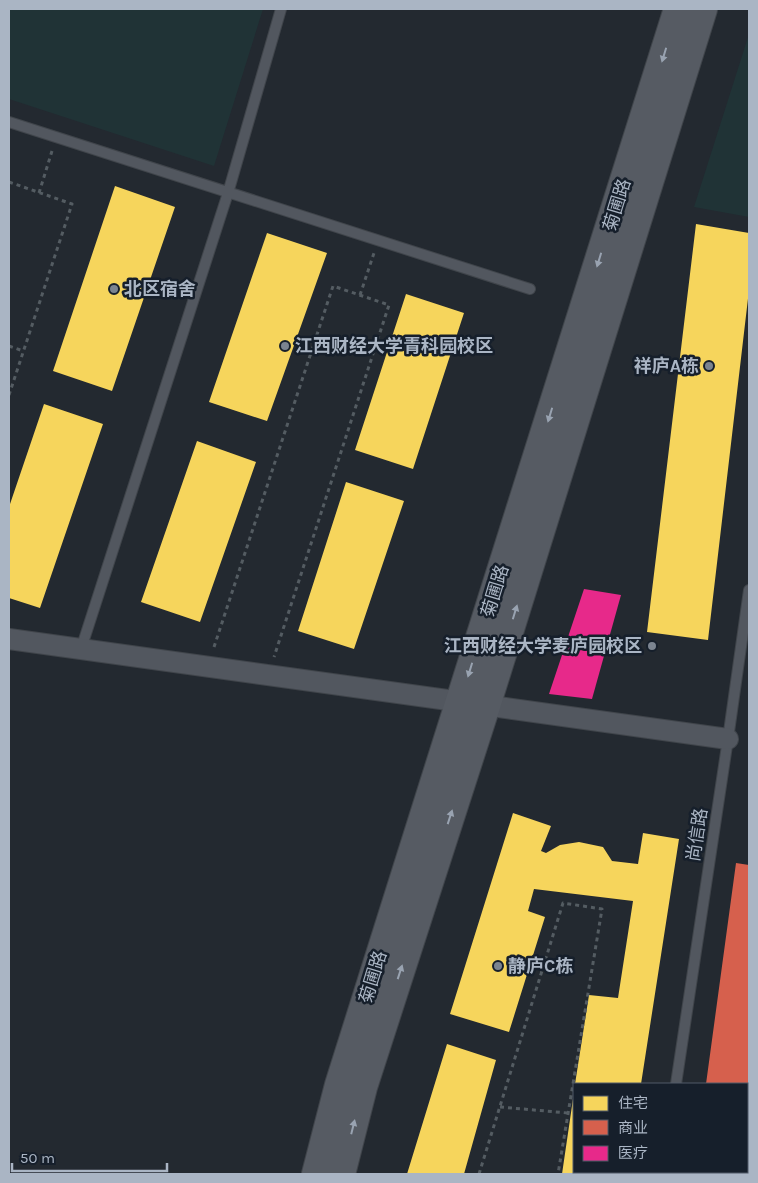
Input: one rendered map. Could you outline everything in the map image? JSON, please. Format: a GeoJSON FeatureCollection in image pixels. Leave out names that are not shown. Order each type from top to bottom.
{"type":"FeatureCollection","features":[{"type":"Feature","properties":{"kind":"street","name":"菊圃路"},"geometry":{"type":"LineString","coordinates":[[341,1174],[363,1087],[473,704],[678,9]]}},
{"type":"Feature","properties":{"kind":"street","name":"菊圃路"},"geometry":{"type":"LineString","coordinates":[[316,1174],[339,1085],[473,704],[703,9]]}},
{"type":"Feature","properties":{"kind":"street"},"geometry":{"type":"LineString","coordinates":[[9,638],[728,739]]}},
{"type":"Feature","properties":{"kind":"lane"},"geometry":{"type":"LineString","coordinates":[[81,648],[228,192],[281,9]]}},
{"type":"Feature","properties":{"kind":"lane"},"geometry":{"type":"LineString","coordinates":[[9,122],[530,290]]}},
{"type":"Feature","properties":{"kind":"lane","name":"尚信路"},"geometry":{"type":"LineString","coordinates":[[676,1083],[749,590]]}},
{"type":"Feature","properties":{"kind":"path"},"geometry":{"type":"LineString","coordinates":[[39,193],[57,138]]}},
{"type":"Feature","properties":{"kind":"path"},"geometry":{"type":"LineString","coordinates":[[9,182],[72,204],[9,395]]}},
{"type":"Feature","properties":{"kind":"path"},"geometry":{"type":"LineString","coordinates":[[360,295],[378,240]]}},
{"type":"Feature","properties":{"kind":"path"},"geometry":{"type":"LineString","coordinates":[[208,666],[333,286],[389,305],[268,675]]}},
{"type":"Feature","properties":{"kind":"path"},"geometry":{"type":"LineString","coordinates":[[9,346],[23,351]]}},
{"type":"Feature","properties":{"kind":"path"},"geometry":{"type":"LineString","coordinates":[[479,1174],[563,903],[602,909],[558,1174]]}},
{"type":"Feature","properties":{"kind":"path"},"geometry":{"type":"LineString","coordinates":[[500,1107],[568,1113]]}},
{"type":"Feature","properties":{"kind":"green space"},"geometry":{"type":"Polygon","coordinates":[[[9,9],[263,9],[214,166],[9,99],[9,9]]]}},
{"type":"Feature","properties":{"kind":"green space"},"geometry":{"type":"Polygon","coordinates":[[[749,34],[749,217],[694,207],[749,34]]]}},
{"type":"Feature","properties":{"kind":"building: 住宅","name":"北区宿舍"},"geometry":{"type":"Polygon","coordinates":[[[115,186],[175,207],[112,391],[53,371],[115,186]]]}},
{"type":"Feature","properties":{"kind":"building: 住宅"},"geometry":{"type":"Polygon","coordinates":[[[696,224],[749,233],[749,290],[708,640],[647,632],[696,224]]]}},
{"type":"Feature","properties":{"kind":"building: 住宅","name":"北区宿舍"},"geometry":{"type":"Polygon","coordinates":[[[267,233],[327,253],[267,421],[209,402],[267,233]]]}},
{"type":"Feature","properties":{"kind":"building: 住宅"},"geometry":{"type":"Polygon","coordinates":[[[406,294],[464,313],[413,469],[355,450],[406,294]]]}},
{"type":"Feature","properties":{"kind":"building: 住宅"},"geometry":{"type":"Polygon","coordinates":[[[44,404],[103,424],[40,608],[9,598],[9,507],[44,404]]]}},
{"type":"Feature","properties":{"kind":"building: 住宅"},"geometry":{"type":"Polygon","coordinates":[[[197,441],[256,462],[200,622],[141,602],[197,441]]]}},
{"type":"Feature","properties":{"kind":"building: 住宅"},"geometry":{"type":"Polygon","coordinates":[[[346,482],[404,501],[354,649],[298,631],[346,482]]]}},
{"type":"Feature","properties":{"kind":"building: 住宅"},"geometry":{"type":"Polygon","coordinates":[[[513,813],[551,826],[541,851],[546,853],[560,845],[579,842],[603,847],[612,861],[638,864],[643,833],[679,839],[641,1083],[575,1083],[589,995],[618,998],[633,901],[534,889],[528,911],[545,917],[509,1032],[450,1014],[513,813]]]}},
{"type":"Feature","properties":{"kind":"building: 住宅"},"geometry":{"type":"Polygon","coordinates":[[[447,1044],[496,1060],[464,1174],[407,1174],[447,1044]]]}},
{"type":"Feature","properties":{"kind":"building: 住宅"},"geometry":{"type":"Polygon","coordinates":[[[573,1099],[573,1173],[628,1174],[562,1174],[573,1099]]]}},
{"type":"Feature","properties":{"kind":"building: 商业"},"geometry":{"type":"Polygon","coordinates":[[[736,863],[749,865],[749,1174],[694,1174],[748,1173],[748,1083],[706,1083],[736,863]]]}},
{"type":"Feature","properties":{"kind":"building: 医疗"},"geometry":{"type":"Polygon","coordinates":[[[584,589],[621,595],[592,699],[549,694],[584,589]]]}},
{"type":"Feature","properties":{"kind":"place","name":"北区宿舍"},"geometry":{"type":"Point","coordinates":[114,289]}},
{"type":"Feature","properties":{"kind":"place","name":"江西财经大学青科园校区"},"geometry":{"type":"Point","coordinates":[285,346]}},
{"type":"Feature","properties":{"kind":"place","name":"祥庐A栋"},"geometry":{"type":"Point","coordinates":[709,366]}},
{"type":"Feature","properties":{"kind":"place","name":"江西财经大学麦庐园校区"},"geometry":{"type":"Point","coordinates":[652,646]}},
{"type":"Feature","properties":{"kind":"place","name":"静庐C栋"},"geometry":{"type":"Point","coordinates":[498,966]}}]}
